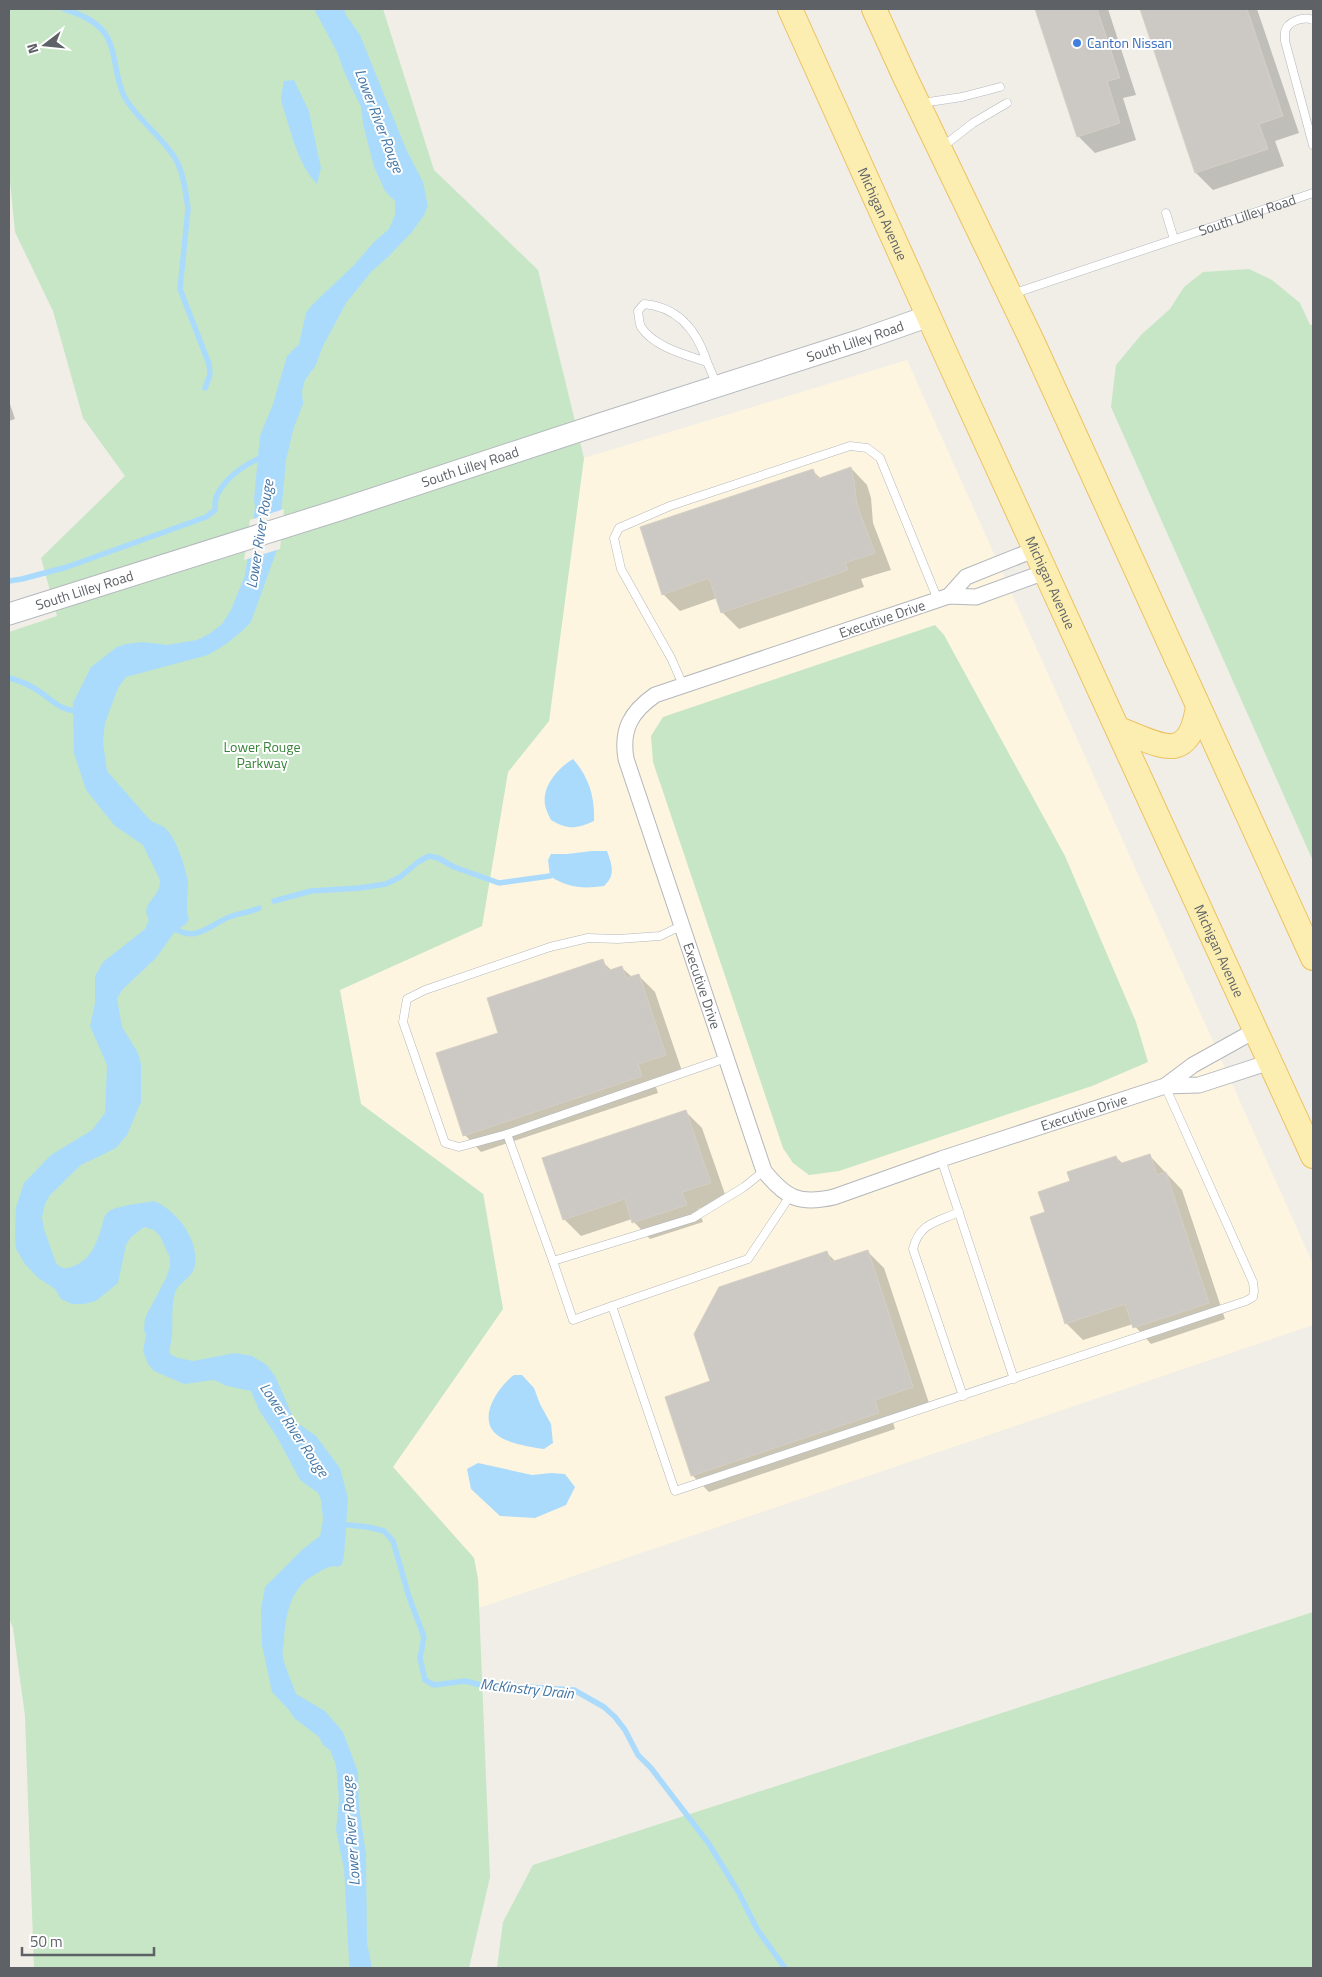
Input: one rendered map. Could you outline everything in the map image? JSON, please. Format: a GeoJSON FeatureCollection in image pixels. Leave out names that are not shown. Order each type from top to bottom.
{"type":"FeatureCollection","features":[{"type":"Feature","properties":{"kind":"main road","name":"Michigan Avenue"},"geometry":{"type":"LineString","coordinates":[[790,9],[1045,572],[1313,1156]]}},
{"type":"Feature","properties":{"kind":"main road"},"geometry":{"type":"LineString","coordinates":[[874,9],[1010,294],[1313,958]]}},
{"type":"Feature","properties":{"kind":"main road"},"geometry":{"type":"LineString","coordinates":[[1118,729],[1154,744],[1164,747],[1174,746],[1182,743],[1192,732],[1198,706]]}},
{"type":"Feature","properties":{"kind":"street","name":"South Lilley Road"},"geometry":{"type":"LineString","coordinates":[[10,612],[297,524],[717,385],[861,340],[929,316]]}},
{"type":"Feature","properties":{"kind":"street","name":"Executive Drive"},"geometry":{"type":"LineString","coordinates":[[943,598],[966,577],[1036,549]]}},
{"type":"Feature","properties":{"kind":"street","name":"Executive Drive"},"geometry":{"type":"LineString","coordinates":[[1045,572],[976,597],[943,598],[683,685],[656,695],[643,704],[629,722],[624,747],[626,759],[764,1171],[777,1187],[790,1196],[802,1200],[818,1201],[1165,1086],[1199,1085],[1270,1062]]}},
{"type":"Feature","properties":{"kind":"street","name":"Executive Drive"},"geometry":{"type":"LineString","coordinates":[[1165,1086],[1194,1065],[1256,1030]]}},
{"type":"Feature","properties":{"kind":"lane"},"geometry":{"type":"LineString","coordinates":[[1313,20],[1309,18],[1301,19],[1288,27],[1285,32],[1298,93],[1313,144]]}},
{"type":"Feature","properties":{"kind":"lane"},"geometry":{"type":"LineString","coordinates":[[918,104],[962,97],[1000,87]]}},
{"type":"Feature","properties":{"kind":"lane"},"geometry":{"type":"LineString","coordinates":[[940,149],[973,123],[1007,103]]}},
{"type":"Feature","properties":{"kind":"lane","name":"South Lilley Road"},"geometry":{"type":"LineString","coordinates":[[1010,294],[1313,193]]}},
{"type":"Feature","properties":{"kind":"lane"},"geometry":{"type":"LineString","coordinates":[[1166,213],[1174,240]]}},
{"type":"Feature","properties":{"kind":"lane"},"geometry":{"type":"LineString","coordinates":[[707,362],[685,355],[655,340],[640,326],[638,311],[644,304],[660,305],[681,318],[700,341],[717,385]]}},
{"type":"Feature","properties":{"kind":"lane"},"geometry":{"type":"LineString","coordinates":[[683,685],[671,658],[621,569],[614,538],[619,528],[670,506],[850,446],[867,448],[880,458],[943,598]]}},
{"type":"Feature","properties":{"kind":"lane"},"geometry":{"type":"LineString","coordinates":[[681,926],[660,936],[618,939],[588,938],[550,947],[424,990],[407,999],[403,1022],[445,1143],[459,1147],[507,1134],[726,1058]]}},
{"type":"Feature","properties":{"kind":"lane"},"geometry":{"type":"LineString","coordinates":[[612,1306],[675,1491],[1014,1379],[1253,1297],[1253,1282],[1165,1086]]}},
{"type":"Feature","properties":{"kind":"lane"},"geometry":{"type":"LineString","coordinates":[[507,1134],[553,1261],[572,1320],[748,1258],[790,1196]]}},
{"type":"Feature","properties":{"kind":"lane"},"geometry":{"type":"LineString","coordinates":[[941,1159],[1014,1379]]}},
{"type":"Feature","properties":{"kind":"lane"},"geometry":{"type":"LineString","coordinates":[[553,1261],[693,1218],[744,1187],[764,1171]]}},
{"type":"Feature","properties":{"kind":"lane"},"geometry":{"type":"LineString","coordinates":[[959,1212],[921,1230],[915,1240],[913,1249],[963,1396]]}},
{"type":"Feature","properties":{"kind":"shaded area"},"geometry":{"type":"Polygon","coordinates":[[[907,360],[1313,1264],[1313,1325],[479,1608],[478,1579],[474,1558],[393,1467],[503,1309],[484,1194],[361,1104],[340,990],[482,926],[508,772],[549,721],[584,458],[907,360]]]}},
{"type":"Feature","properties":{"kind":"green space","name":"Lower Rouge Parkway"},"geometry":{"type":"Polygon","coordinates":[[[9,9],[383,9],[434,170],[538,270],[584,458],[549,721],[508,772],[482,926],[340,990],[361,1104],[483,1194],[503,1309],[393,1467],[474,1558],[478,1579],[490,1877],[469,1968],[34,1968],[25,1716],[13,1628],[9,1618],[9,632],[57,616],[41,558],[125,476],[83,418],[53,311],[15,232],[9,171],[9,9]]]}},
{"type":"Feature","properties":{"kind":"green space"},"geometry":{"type":"Polygon","coordinates":[[[1249,269],[1272,280],[1300,303],[1310,325],[1313,325],[1313,861],[1111,407],[1116,365],[1141,335],[1170,309],[1184,287],[1203,272],[1249,269]]]}},
{"type":"Feature","properties":{"kind":"green space"},"geometry":{"type":"Polygon","coordinates":[[[935,625],[944,635],[1065,856],[1136,1022],[1148,1062],[1092,1086],[839,1171],[809,1175],[793,1163],[783,1148],[653,762],[651,736],[663,717],[935,625]]]}},
{"type":"Feature","properties":{"kind":"green space"},"geometry":{"type":"Polygon","coordinates":[[[1313,1612],[1313,1968],[497,1968],[503,1922],[533,1865],[1313,1612]]]}},
{"type":"Feature","properties":{"kind":"water","name":"Lower River Rouge"},"geometry":{"type":"Polygon","coordinates":[[[314,9],[344,9],[360,35],[406,149],[423,182],[428,206],[412,232],[372,271],[346,303],[322,348],[316,365],[305,380],[302,391],[303,404],[294,427],[286,460],[278,547],[251,622],[231,640],[208,655],[126,677],[118,688],[105,723],[103,742],[107,771],[149,819],[164,827],[174,839],[187,878],[189,919],[186,924],[176,930],[156,958],[123,989],[117,998],[122,1027],[138,1053],[141,1064],[141,1102],[127,1135],[116,1148],[81,1165],[50,1195],[45,1204],[42,1217],[44,1229],[56,1263],[62,1268],[66,1268],[80,1263],[89,1255],[98,1239],[105,1217],[111,1210],[154,1201],[163,1205],[186,1229],[191,1238],[196,1259],[194,1269],[175,1293],[170,1354],[193,1361],[235,1353],[252,1356],[267,1365],[275,1376],[293,1417],[299,1424],[316,1436],[340,1468],[348,1498],[342,1564],[338,1567],[326,1568],[299,1587],[290,1604],[283,1656],[296,1694],[325,1711],[343,1732],[358,1772],[359,1807],[366,1854],[367,1943],[372,1968],[350,1968],[344,1869],[336,1830],[339,1801],[336,1765],[330,1750],[323,1745],[319,1737],[294,1718],[272,1692],[262,1645],[261,1609],[265,1587],[303,1549],[320,1536],[323,1520],[321,1500],[318,1493],[300,1480],[278,1439],[259,1410],[251,1391],[227,1386],[214,1380],[184,1384],[154,1371],[148,1364],[143,1351],[146,1335],[144,1330],[145,1318],[166,1278],[170,1266],[170,1258],[160,1236],[154,1230],[144,1227],[131,1237],[126,1245],[118,1283],[96,1301],[84,1304],[72,1304],[61,1299],[55,1289],[37,1277],[25,1264],[16,1249],[15,1235],[16,1207],[24,1183],[51,1155],[92,1130],[105,1113],[107,1065],[90,1026],[95,1003],[95,976],[103,962],[145,929],[149,920],[147,914],[148,904],[157,892],[160,880],[143,845],[115,826],[86,790],[74,753],[73,703],[91,667],[117,647],[143,642],[167,645],[197,640],[222,624],[231,610],[245,575],[255,507],[254,498],[260,436],[273,404],[287,356],[299,344],[306,313],[312,305],[389,229],[395,215],[395,201],[385,191],[374,167],[363,124],[361,107],[337,52],[314,9]]]}},
{"type":"Feature","properties":{"kind":"water"},"geometry":{"type":"Polygon","coordinates":[[[294,80],[309,111],[321,168],[317,184],[310,176],[300,157],[282,104],[281,97],[284,81],[294,80]]]}},
{"type":"Feature","properties":{"kind":"water"},"geometry":{"type":"Polygon","coordinates":[[[573,759],[579,766],[590,788],[594,821],[582,826],[567,827],[551,820],[545,807],[545,798],[552,778],[573,759]]]}},
{"type":"Feature","properties":{"kind":"water"},"geometry":{"type":"Polygon","coordinates":[[[607,851],[609,856],[612,874],[604,886],[576,887],[550,876],[548,860],[551,854],[607,851]]]}},
{"type":"Feature","properties":{"kind":"water"},"geometry":{"type":"Polygon","coordinates":[[[514,1375],[522,1375],[534,1388],[551,1424],[553,1443],[544,1449],[505,1440],[496,1434],[491,1427],[489,1411],[492,1402],[502,1386],[514,1375]]]}},
{"type":"Feature","properties":{"kind":"water"},"geometry":{"type":"Polygon","coordinates":[[[478,1463],[532,1475],[565,1474],[575,1487],[566,1505],[535,1518],[500,1516],[471,1489],[467,1469],[478,1463]]]}},
{"type":"Feature","properties":{"kind":"pier"},"geometry":{"type":"Polygon","coordinates":[[[284,509],[280,549],[244,560],[250,520],[284,509]]]}},
{"type":"Feature","properties":{"kind":"building","name":"Canton Nissan"},"geometry":{"type":"Polygon","coordinates":[[[1035,9],[1097,9],[1120,78],[1107,81],[1120,123],[1077,137],[1035,9]]]}},
{"type":"Feature","properties":{"kind":"building"},"geometry":{"type":"Polygon","coordinates":[[[1140,9],[1247,9],[1283,116],[1259,124],[1268,149],[1195,173],[1140,9]]]}},
{"type":"Feature","properties":{"kind":"building"},"geometry":{"type":"Polygon","coordinates":[[[851,467],[857,505],[875,553],[845,563],[848,570],[721,613],[709,578],[662,595],[640,527],[813,469],[817,479],[851,467]]]}},
{"type":"Feature","properties":{"kind":"building"},"geometry":{"type":"Polygon","coordinates":[[[603,959],[607,971],[622,966],[626,978],[639,974],[666,1055],[638,1064],[642,1076],[463,1136],[436,1053],[498,1033],[487,998],[603,959]]]}},
{"type":"Feature","properties":{"kind":"building"},"geometry":{"type":"Polygon","coordinates":[[[686,1110],[711,1183],[682,1192],[687,1205],[632,1223],[625,1199],[563,1220],[542,1158],[686,1110]]]}},
{"type":"Feature","properties":{"kind":"building"},"geometry":{"type":"Polygon","coordinates":[[[1150,1154],[1157,1175],[1166,1172],[1209,1303],[1133,1328],[1125,1304],[1065,1324],[1030,1217],[1045,1212],[1038,1192],[1070,1181],[1067,1172],[1116,1156],[1119,1164],[1150,1154]]]}},
{"type":"Feature","properties":{"kind":"building"},"geometry":{"type":"Polygon","coordinates":[[[868,1250],[913,1387],[875,1400],[879,1413],[691,1476],[665,1397],[710,1381],[694,1334],[719,1287],[827,1251],[831,1262],[868,1250]]]}},
{"type":"Feature","properties":{"kind":"waterway"},"geometry":{"type":"LineString","coordinates":[[64,9],[90,20],[103,31],[111,46],[118,80],[124,96],[135,112],[167,147],[182,174],[188,209],[180,289],[209,364],[210,375],[205,388]]}},
{"type":"Feature","properties":{"kind":"waterway"},"geometry":{"type":"LineString","coordinates":[[9,581],[67,567],[206,517],[215,510],[216,497],[226,482],[244,467],[265,456]]}},
{"type":"Feature","properties":{"kind":"waterway"},"geometry":{"type":"LineString","coordinates":[[9,678],[34,688],[61,707],[82,712]]}},
{"type":"Feature","properties":{"kind":"waterway"},"geometry":{"type":"LineString","coordinates":[[274,901],[311,891],[386,884],[400,877],[418,862],[429,856],[499,883],[550,876]]}},
{"type":"Feature","properties":{"kind":"waterway"},"geometry":{"type":"LineString","coordinates":[[171,926],[188,934],[195,933],[232,916],[259,908]]}},
{"type":"Feature","properties":{"kind":"waterway","name":"McKinstry Drain"},"geometry":{"type":"LineString","coordinates":[[339,1524],[384,1531],[393,1541],[409,1597],[424,1637],[420,1658],[425,1680],[434,1685],[465,1681],[493,1688],[510,1686],[574,1690],[604,1707],[615,1717],[625,1730],[638,1755],[651,1768],[709,1844],[739,1893],[757,1929],[785,1968]]}},
{"type":"Feature","properties":{"kind":"place","name":"Canton Nissan"},"geometry":{"type":"Point","coordinates":[1077,43]}}]}
